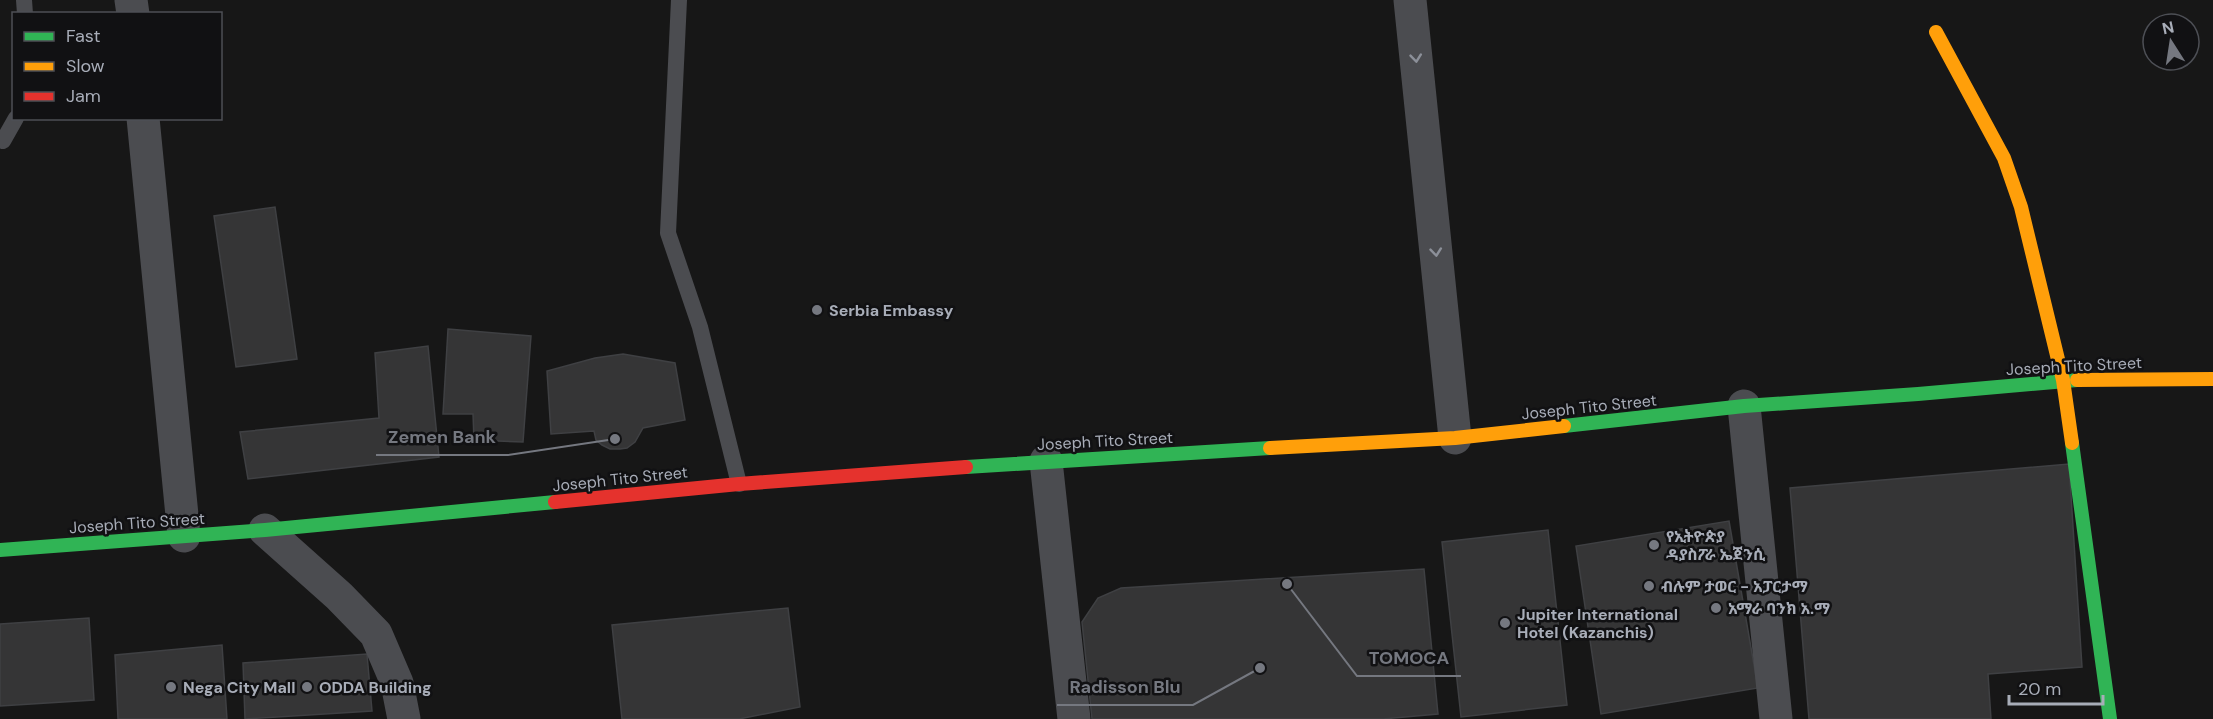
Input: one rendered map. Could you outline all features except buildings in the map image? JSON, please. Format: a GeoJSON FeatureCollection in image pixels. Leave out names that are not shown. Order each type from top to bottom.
{"type":"FeatureCollection","features":[{"type":"Feature","properties":{"kind":"main road"},"geometry":{"type":"LineString","coordinates":[[1936,32],[2004,158],[2021,207],[2063,380],[2110,719]]}},
{"type":"Feature","properties":{"kind":"main road","name":"Joseph Tito Street"},"geometry":{"type":"LineString","coordinates":[[0,550],[265,530],[739,484],[1046,461],[1455,438],[1744,406],[1918,394],[2063,380],[2213,379]]}},
{"type":"Feature","properties":{"kind":"street"},"geometry":{"type":"LineString","coordinates":[[1410,0],[1455,438]]}},
{"type":"Feature","properties":{"kind":"street"},"geometry":{"type":"LineString","coordinates":[[143,120],[184,536]]}},
{"type":"Feature","properties":{"kind":"street"},"geometry":{"type":"LineString","coordinates":[[1744,406],[1776,719]]}},
{"type":"Feature","properties":{"kind":"street"},"geometry":{"type":"LineString","coordinates":[[1046,461],[1074,719]]}},
{"type":"Feature","properties":{"kind":"street"},"geometry":{"type":"LineString","coordinates":[[265,530],[339,596],[376,634],[397,683],[404,719]]}},
{"type":"Feature","properties":{"kind":"lane"},"geometry":{"type":"LineString","coordinates":[[679,0],[669,233],[700,327],[739,484]]}},
{"type":"Feature","properties":{"kind":"lane"},"geometry":{"type":"LineString","coordinates":[[3,141],[15,120]]}},
{"type":"Feature","properties":{"kind":"traffic: fast"},"geometry":{"type":"LineString","coordinates":[[1564,426],[1744,406],[2077,380]]}},
{"type":"Feature","properties":{"kind":"traffic: fast"},"geometry":{"type":"LineString","coordinates":[[2072,443],[2110,719]]}},
{"type":"Feature","properties":{"kind":"traffic: fast"},"geometry":{"type":"LineString","coordinates":[[966,467],[1270,448]]}},
{"type":"Feature","properties":{"kind":"traffic: fast"},"geometry":{"type":"LineString","coordinates":[[0,550],[265,530],[555,502]]}},
{"type":"Feature","properties":{"kind":"traffic: slow"},"geometry":{"type":"LineString","coordinates":[[1936,32],[2004,158],[2021,207],[2063,380],[2072,443]]}},
{"type":"Feature","properties":{"kind":"traffic: slow"},"geometry":{"type":"LineString","coordinates":[[2077,380],[2213,379]]}},
{"type":"Feature","properties":{"kind":"traffic: slow"},"geometry":{"type":"LineString","coordinates":[[1270,448],[1455,438],[1564,426]]}},
{"type":"Feature","properties":{"kind":"traffic: jam"},"geometry":{"type":"LineString","coordinates":[[555,502],[739,484],[966,467]]}},
{"type":"Feature","properties":{"kind":"place","name":"Serbia Embassy"},"geometry":{"type":"Point","coordinates":[817,310]}},
{"type":"Feature","properties":{"kind":"place","name":"Zemen Bank"},"geometry":{"type":"Point","coordinates":[615,439]}},
{"type":"Feature","properties":{"kind":"place","name":"የኢትዮጵያ ዳያስፖራ ኤጀንሲ"},"geometry":{"type":"Point","coordinates":[1654,545]}},
{"type":"Feature","properties":{"kind":"place","name":"TOMOCA"},"geometry":{"type":"Point","coordinates":[1287,584]}},
{"type":"Feature","properties":{"kind":"place","name":"ብሉም ታወር - አፓርታማ"},"geometry":{"type":"Point","coordinates":[1649,586]}},
{"type":"Feature","properties":{"kind":"place","name":"አማራ ባንክ አ.ማ"},"geometry":{"type":"Point","coordinates":[1716,608]}},
{"type":"Feature","properties":{"kind":"place","name":"Jupiter International Hotel (Kazanchis)"},"geometry":{"type":"Point","coordinates":[1505,623]}},
{"type":"Feature","properties":{"kind":"place","name":"Radisson Blu"},"geometry":{"type":"Point","coordinates":[1260,668]}},
{"type":"Feature","properties":{"kind":"place","name":"Nega City Mall"},"geometry":{"type":"Point","coordinates":[171,687]}},
{"type":"Feature","properties":{"kind":"place","name":"ODDA Building"},"geometry":{"type":"Point","coordinates":[307,687]}}]}
